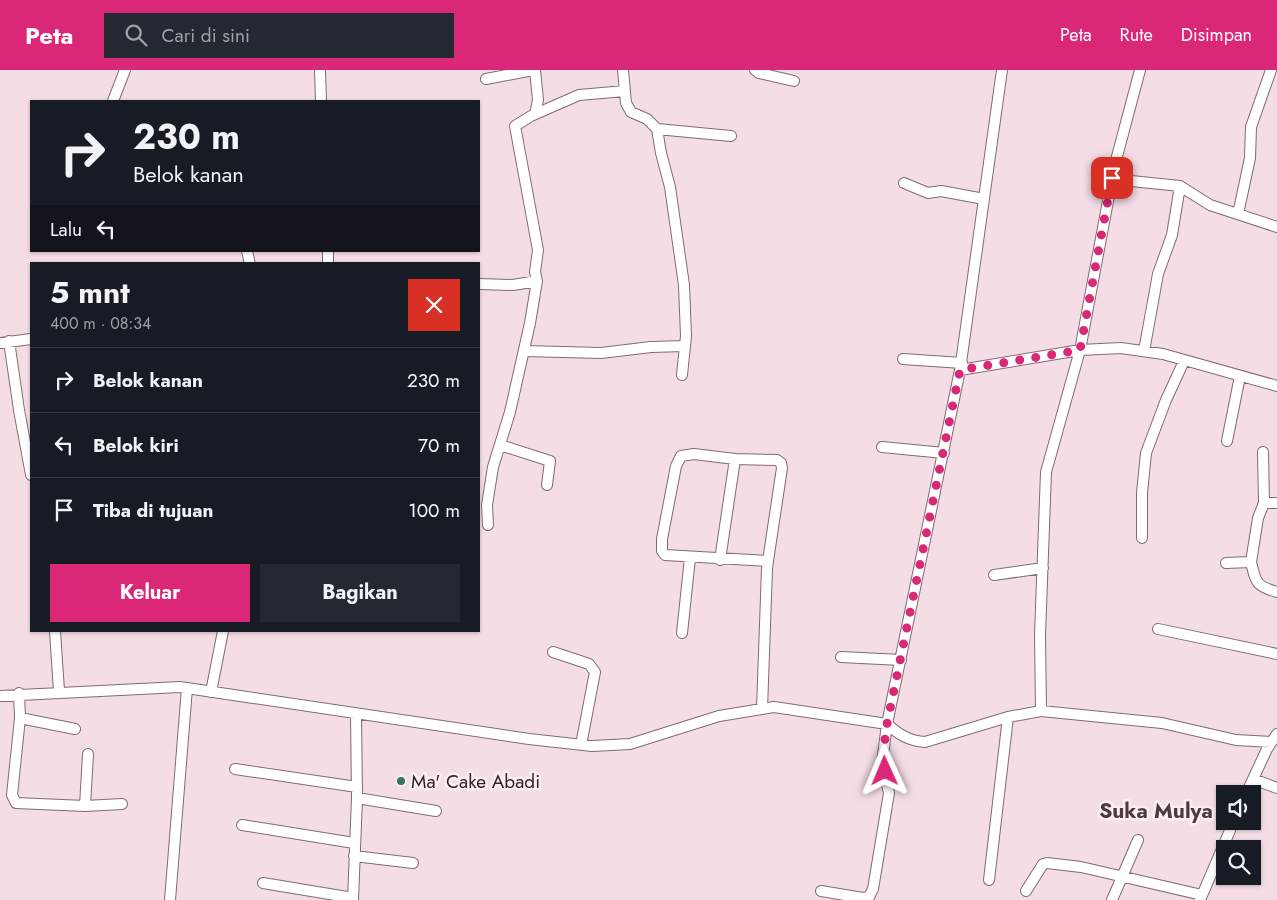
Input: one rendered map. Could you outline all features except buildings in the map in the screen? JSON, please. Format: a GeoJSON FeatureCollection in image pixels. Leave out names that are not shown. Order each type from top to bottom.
{"type":"FeatureCollection","features":[{"type":"Feature","properties":{"kind":"street"},"geometry":{"type":"LineString","coordinates":[[113,100],[125,70]]}},
{"type":"Feature","properties":{"kind":"street"},"geometry":{"type":"LineString","coordinates":[[320,70],[321,100]]}},
{"type":"Feature","properties":{"kind":"street"},"geometry":{"type":"LineString","coordinates":[[486,79],[534,70],[538,100],[535,114]]}},
{"type":"Feature","properties":{"kind":"street"},"geometry":{"type":"LineString","coordinates":[[623,70],[626,103],[631,112],[648,119],[657,129],[661,154],[670,187],[681,257],[684,293],[686,346],[682,375]]}},
{"type":"Feature","properties":{"kind":"street"},"geometry":{"type":"LineString","coordinates":[[755,70],[759,73],[794,81]]}},
{"type":"Feature","properties":{"kind":"street"},"geometry":{"type":"LineString","coordinates":[[821,891],[863,898],[869,897],[873,889],[889,793],[882,762],[887,724],[961,366],[1002,70]]}},
{"type":"Feature","properties":{"kind":"street"},"geometry":{"type":"LineString","coordinates":[[1041,711],[1046,472],[1080,350],[1112,178],[1140,70]]}},
{"type":"Feature","properties":{"kind":"street"},"geometry":{"type":"LineString","coordinates":[[1238,214],[1250,158],[1251,127],[1271,70]]}},
{"type":"Feature","properties":{"kind":"street"},"geometry":{"type":"LineString","coordinates":[[488,525],[487,505],[493,467],[524,351],[537,289],[538,250],[515,126],[535,114],[579,95],[625,91]]}},
{"type":"Feature","properties":{"kind":"street"},"geometry":{"type":"LineString","coordinates":[[657,129],[732,136]]}},
{"type":"Feature","properties":{"kind":"street"},"geometry":{"type":"LineString","coordinates":[[1112,178],[1180,186],[1210,205],[1277,227]]}},
{"type":"Feature","properties":{"kind":"street"},"geometry":{"type":"LineString","coordinates":[[904,183],[928,193],[941,191],[984,198]]}},
{"type":"Feature","properties":{"kind":"street"},"geometry":{"type":"LineString","coordinates":[[1144,351],[1158,274],[1172,235],[1180,186]]}},
{"type":"Feature","properties":{"kind":"street"},"geometry":{"type":"LineString","coordinates":[[480,284],[513,285],[537,281]]}},
{"type":"Feature","properties":{"kind":"street"},"geometry":{"type":"LineString","coordinates":[[30,339],[5,342],[30,470]]}},
{"type":"Feature","properties":{"kind":"street"},"geometry":{"type":"LineString","coordinates":[[524,351],[601,353],[651,347],[686,346]]}},
{"type":"Feature","properties":{"kind":"street"},"geometry":{"type":"LineString","coordinates":[[903,359],[961,366],[1080,350],[1120,348],[1144,351],[1277,386]]}},
{"type":"Feature","properties":{"kind":"street"},"geometry":{"type":"LineString","coordinates":[[1142,538],[1142,493],[1146,453],[1166,400],[1184,361]]}},
{"type":"Feature","properties":{"kind":"street"},"geometry":{"type":"LineString","coordinates":[[1227,441],[1240,376]]}},
{"type":"Feature","properties":{"kind":"street"},"geometry":{"type":"LineString","coordinates":[[500,445],[550,462],[547,485]]}},
{"type":"Feature","properties":{"kind":"street"},"geometry":{"type":"LineString","coordinates":[[882,447],[944,453]]}},
{"type":"Feature","properties":{"kind":"street"},"geometry":{"type":"LineString","coordinates":[[1263,452],[1264,503],[1258,518],[1250,562],[1257,583],[1263,588],[1277,592]]}},
{"type":"Feature","properties":{"kind":"street"},"geometry":{"type":"LineString","coordinates":[[762,709],[768,562],[782,468],[781,463],[777,460],[735,459],[694,454],[681,456],[676,466],[662,539],[662,551],[668,556],[768,562]]}},
{"type":"Feature","properties":{"kind":"street"},"geometry":{"type":"LineString","coordinates":[[720,560],[735,459]]}},
{"type":"Feature","properties":{"kind":"street"},"geometry":{"type":"LineString","coordinates":[[1264,503],[1277,503]]}},
{"type":"Feature","properties":{"kind":"street"},"geometry":{"type":"LineString","coordinates":[[682,632],[690,558]]}},
{"type":"Feature","properties":{"kind":"street"},"geometry":{"type":"LineString","coordinates":[[1226,563],[1250,562]]}},
{"type":"Feature","properties":{"kind":"street"},"geometry":{"type":"LineString","coordinates":[[994,575],[1043,568]]}},
{"type":"Feature","properties":{"kind":"street"},"geometry":{"type":"LineString","coordinates":[[1158,629],[1277,654]]}},
{"type":"Feature","properties":{"kind":"street"},"geometry":{"type":"LineString","coordinates":[[55,632],[59,692]]}},
{"type":"Feature","properties":{"kind":"street"},"geometry":{"type":"LineString","coordinates":[[211,692],[223,632]]}},
{"type":"Feature","properties":{"kind":"street"},"geometry":{"type":"LineString","coordinates":[[553,652],[589,664],[595,672],[581,745]]}},
{"type":"Feature","properties":{"kind":"street"},"geometry":{"type":"LineString","coordinates":[[841,656],[901,660]]}},
{"type":"Feature","properties":{"kind":"street"},"geometry":{"type":"LineString","coordinates":[[0,696],[187,688],[356,714],[581,745],[630,744],[719,716],[774,707],[887,724],[899,735],[925,742],[1008,717],[1041,711],[1162,723],[1236,740],[1274,738]]}},
{"type":"Feature","properties":{"kind":"street"},"geometry":{"type":"LineString","coordinates":[[170,900],[187,688]]}},
{"type":"Feature","properties":{"kind":"street"},"geometry":{"type":"LineString","coordinates":[[19,694],[20,718],[13,800],[20,805],[85,806],[122,804]]}},
{"type":"Feature","properties":{"kind":"street"},"geometry":{"type":"LineString","coordinates":[[263,883],[353,899],[357,798],[356,714]]}},
{"type":"Feature","properties":{"kind":"street"},"geometry":{"type":"LineString","coordinates":[[989,880],[1008,717]]}},
{"type":"Feature","properties":{"kind":"street"},"geometry":{"type":"LineString","coordinates":[[20,718],[75,729]]}},
{"type":"Feature","properties":{"kind":"street"},"geometry":{"type":"LineString","coordinates":[[1250,785],[1274,738]]}},
{"type":"Feature","properties":{"kind":"street"},"geometry":{"type":"LineString","coordinates":[[85,806],[88,754]]}},
{"type":"Feature","properties":{"kind":"street"},"geometry":{"type":"LineString","coordinates":[[235,769],[357,787]]}},
{"type":"Feature","properties":{"kind":"street"},"geometry":{"type":"LineString","coordinates":[[1253,779],[1277,788]]}},
{"type":"Feature","properties":{"kind":"street"},"geometry":{"type":"LineString","coordinates":[[357,798],[436,811]]}},
{"type":"Feature","properties":{"kind":"street"},"geometry":{"type":"LineString","coordinates":[[242,825],[354,843]]}},
{"type":"Feature","properties":{"kind":"street"},"geometry":{"type":"LineString","coordinates":[[1026,891],[1043,864],[1047,863],[1081,867],[1201,897],[1230,830]]}},
{"type":"Feature","properties":{"kind":"street"},"geometry":{"type":"LineString","coordinates":[[1112,900],[1138,840]]}},
{"type":"Feature","properties":{"kind":"street"},"geometry":{"type":"LineString","coordinates":[[354,856],[413,863]]}},
{"type":"Feature","properties":{"kind":"place","name":"Ma' Cake Abadi"},"geometry":{"type":"Point","coordinates":[401,781]}},
{"type":"Feature","properties":{"kind":"district","name":"Suka Mulya"},"geometry":{"type":"Point","coordinates":[1156,811]}},
{"type":"Feature","properties":{"kind":"route"},"geometry":{"type":"LineString","coordinates":[[885,771],[882,762],[887,724],[960,370],[1080,350],[1112,178]]}}]}
